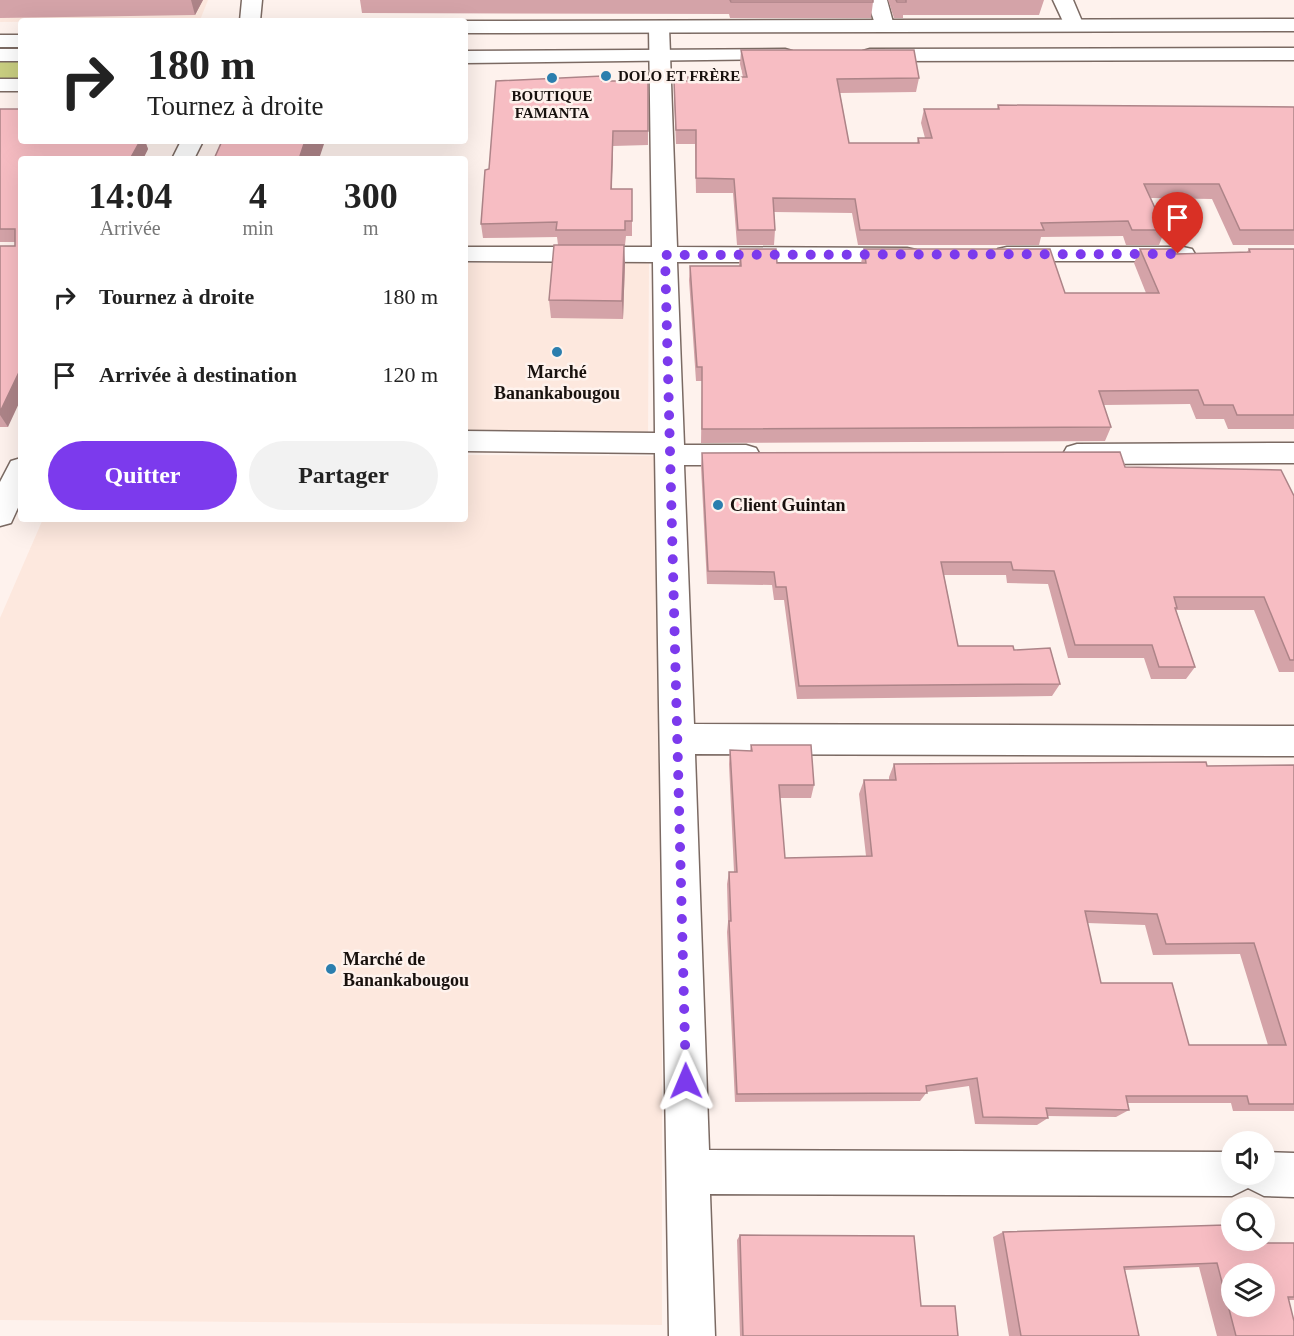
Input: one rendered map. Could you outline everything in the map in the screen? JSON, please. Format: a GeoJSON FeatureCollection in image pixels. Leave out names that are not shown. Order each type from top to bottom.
{"type":"FeatureCollection","features":[{"type":"Feature","properties":{"kind":"street"},"geometry":{"type":"LineString","coordinates":[[250,18],[252,0]]}},
{"type":"Feature","properties":{"kind":"street"},"geometry":{"type":"LineString","coordinates":[[878,0],[884,26]]}},
{"type":"Feature","properties":{"kind":"street"},"geometry":{"type":"LineString","coordinates":[[1063,0],[1074,26]]}},
{"type":"Feature","properties":{"kind":"street"},"geometry":{"type":"LineString","coordinates":[[468,57],[884,26],[1294,25]]}},
{"type":"Feature","properties":{"kind":"street"},"geometry":{"type":"LineString","coordinates":[[468,27],[659,41],[803,55]]}},
{"type":"Feature","properties":{"kind":"street"},"geometry":{"type":"LineString","coordinates":[[0,41],[18,41]]}},
{"type":"Feature","properties":{"kind":"street"},"geometry":{"type":"LineString","coordinates":[[659,41],[692,1336]]}},
{"type":"Feature","properties":{"kind":"street"},"geometry":{"type":"LineString","coordinates":[[851,55],[1294,54]]}},
{"type":"Feature","properties":{"kind":"street"},"geometry":{"type":"LineString","coordinates":[[0,55],[18,55]]}},
{"type":"Feature","properties":{"kind":"street"},"geometry":{"type":"LineString","coordinates":[[0,85],[18,85]]}},
{"type":"Feature","properties":{"kind":"street"},"geometry":{"type":"LineString","coordinates":[[468,254],[926,254]]}},
{"type":"Feature","properties":{"kind":"street"},"geometry":{"type":"LineString","coordinates":[[985,254],[1211,254]]}},
{"type":"Feature","properties":{"kind":"street"},"geometry":{"type":"LineString","coordinates":[[468,441],[776,455]]}},
{"type":"Feature","properties":{"kind":"street"},"geometry":{"type":"LineString","coordinates":[[1047,454],[1294,453]]}},
{"type":"Feature","properties":{"kind":"street"},"geometry":{"type":"LineString","coordinates":[[0,461],[18,461]]}},
{"type":"Feature","properties":{"kind":"street"},"geometry":{"type":"LineString","coordinates":[[0,515],[18,475]]}},
{"type":"Feature","properties":{"kind":"street"},"geometry":{"type":"LineString","coordinates":[[677,739],[1294,741]]}},
{"type":"Feature","properties":{"kind":"street"},"geometry":{"type":"LineString","coordinates":[[688,1172],[1221,1174]]}},
{"type":"Feature","properties":{"kind":"street"},"geometry":{"type":"LineString","coordinates":[[1275,1174],[1294,1175]]}},
{"type":"Feature","properties":{"kind":"shaded area"},"geometry":{"type":"Polygon","coordinates":[[[0,0],[208,0],[201,18],[18,18],[18,22],[0,22],[0,0]]]}},
{"type":"Feature","properties":{"kind":"shaded area","name":"Marché Banankabougou"},"geometry":{"type":"Polygon","coordinates":[[[468,263],[649,263],[648,441],[468,440],[468,263]]]}},
{"type":"Feature","properties":{"kind":"shaded area","name":"Marché de Banankabougou"},"geometry":{"type":"Polygon","coordinates":[[[468,455],[662,456],[662,1325],[0,1320],[0,618],[42,522],[468,522],[468,455]]]}},
{"type":"Feature","properties":{"kind":"green space"},"geometry":{"type":"Polygon","coordinates":[[[0,60],[18,60],[18,81],[0,81],[0,60]]]}},
{"type":"Feature","properties":{"kind":"building"},"geometry":{"type":"Polygon","coordinates":[[[730,0],[873,0],[873,2],[731,2],[730,0]]]}},
{"type":"Feature","properties":{"kind":"building"},"geometry":{"type":"Polygon","coordinates":[[[741,50],[914,50],[919,78],[837,79],[849,143],[919,143],[918,138],[932,138],[924,109],[999,109],[998,105],[1294,107],[1294,230],[1240,230],[1219,184],[1144,184],[1165,230],[1132,230],[1128,221],[1041,223],[1044,230],[860,230],[855,199],[773,198],[775,230],[738,230],[734,179],[696,178],[696,130],[676,130],[674,81],[688,81],[688,77],[747,77],[741,50]]]}},
{"type":"Feature","properties":{"kind":"building"},"geometry":{"type":"Polygon","coordinates":[[[602,76],[602,81],[648,81],[648,131],[613,131],[611,189],[632,189],[632,221],[625,221],[625,230],[556,230],[557,222],[481,224],[485,170],[489,169],[496,81],[602,76]]]}},
{"type":"Feature","properties":{"kind":"building"},"geometry":{"type":"Polygon","coordinates":[[[0,109],[18,109],[18,144],[138,144],[132,156],[18,156],[18,374],[0,412],[0,246],[15,246],[15,229],[0,229],[0,109]]]}},
{"type":"Feature","properties":{"kind":"building"},"geometry":{"type":"Polygon","coordinates":[[[221,144],[304,144],[300,156],[215,156],[221,144]]]}},
{"type":"Feature","properties":{"kind":"building"},"geometry":{"type":"Polygon","coordinates":[[[554,245],[624,245],[622,301],[549,300],[554,245]]]}},
{"type":"Feature","properties":{"kind":"building"},"geometry":{"type":"Polygon","coordinates":[[[740,249],[776,249],[777,263],[866,263],[864,249],[1050,249],[1065,293],[1159,293],[1140,249],[1174,249],[1176,254],[1250,252],[1249,249],[1294,249],[1294,415],[1237,415],[1233,405],[1204,405],[1198,390],[1099,391],[1111,427],[702,429],[702,367],[697,367],[690,266],[741,266],[740,249]]]}},
{"type":"Feature","properties":{"kind":"building"},"geometry":{"type":"Polygon","coordinates":[[[1120,452],[1125,467],[1281,470],[1294,496],[1294,660],[1290,660],[1264,597],[1174,597],[1177,608],[1175,608],[1195,667],[1159,667],[1152,645],[1075,645],[1054,571],[1013,570],[1011,562],[941,562],[958,646],[1013,646],[1014,650],[1050,648],[1060,684],[799,686],[786,587],[776,587],[774,572],[708,571],[702,453],[1120,452]]]}},
{"type":"Feature","properties":{"kind":"building"},"geometry":{"type":"Polygon","coordinates":[[[751,745],[811,745],[814,785],[779,785],[785,858],[872,856],[864,780],[896,780],[894,764],[1206,762],[1207,766],[1294,765],[1294,1104],[1249,1104],[1247,1096],[1126,1096],[1129,1110],[1046,1108],[1048,1118],[983,1117],[977,1078],[926,1086],[927,1093],[737,1094],[729,872],[737,872],[730,750],[752,751],[751,745]],[[1085,911],[1101,983],[1172,983],[1189,1045],[1286,1045],[1254,943],[1166,944],[1157,914],[1085,911]]]}},
{"type":"Feature","properties":{"kind":"building"},"geometry":{"type":"Polygon","coordinates":[[[1221,1225],[1221,1251],[1275,1251],[1275,1243],[1294,1243],[1294,1297],[1288,1297],[1294,1321],[1294,1336],[1236,1336],[1231,1317],[1275,1317],[1275,1263],[1221,1263],[1221,1278],[1217,1263],[1124,1267],[1139,1336],[1021,1336],[1003,1232],[1221,1225]]]}},
{"type":"Feature","properties":{"kind":"building"},"geometry":{"type":"Polygon","coordinates":[[[740,1235],[914,1236],[921,1306],[955,1306],[958,1336],[743,1336],[740,1235]]]}},
{"type":"Feature","properties":{"kind":"place","name":"DOLO ET FRÈRE"},"geometry":{"type":"Point","coordinates":[606,76]}},
{"type":"Feature","properties":{"kind":"place","name":"BOUTIQUE FAMANTA"},"geometry":{"type":"Point","coordinates":[552,78]}},
{"type":"Feature","properties":{"kind":"place","name":"Marché Banankabougou"},"geometry":{"type":"Point","coordinates":[557,352]}},
{"type":"Feature","properties":{"kind":"place","name":"Client Guintan"},"geometry":{"type":"Point","coordinates":[718,505]}},
{"type":"Feature","properties":{"kind":"place","name":"Marché de Banankabougou"},"geometry":{"type":"Point","coordinates":[331,969]}},
{"type":"Feature","properties":{"kind":"route"},"geometry":{"type":"LineString","coordinates":[[686,1081],[665,255],[1178,254]]}}]}
